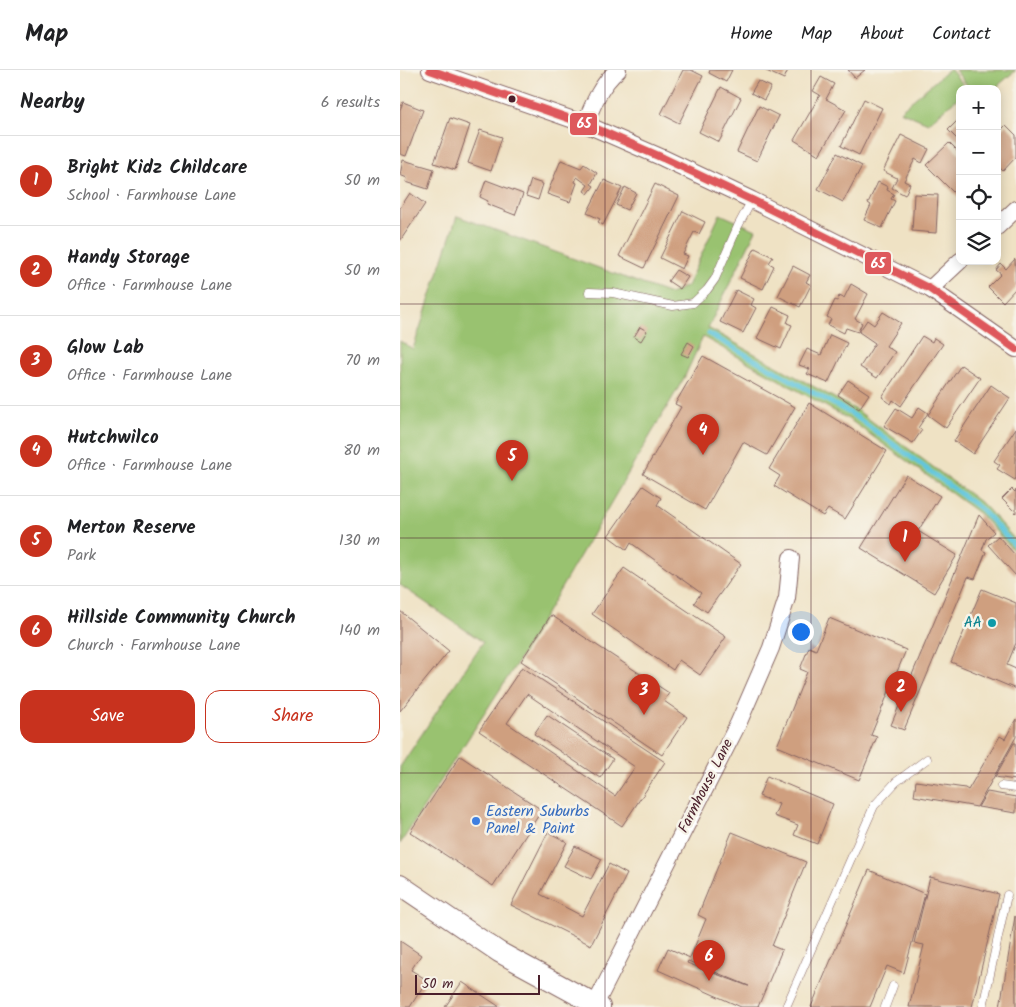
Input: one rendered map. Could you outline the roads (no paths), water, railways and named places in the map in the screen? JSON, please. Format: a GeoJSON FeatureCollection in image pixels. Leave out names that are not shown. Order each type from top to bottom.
{"type":"FeatureCollection","features":[{"type":"Feature","properties":{"kind":"street"},"geometry":{"type":"LineString","coordinates":[[430,70],[585,124],[752,200],[930,289],[1016,349]]}},
{"type":"Feature","properties":{"kind":"street"},"geometry":{"type":"LineString","coordinates":[[585,124],[593,102],[604,85],[618,70]]}},
{"type":"Feature","properties":{"kind":"street"},"geometry":{"type":"LineString","coordinates":[[1001,222],[1016,209]]}},
{"type":"Feature","properties":{"kind":"street"},"geometry":{"type":"LineString","coordinates":[[930,289],[956,265]]}},
{"type":"Feature","properties":{"kind":"street","name":"Farmhouse Lane"},"geometry":{"type":"LineString","coordinates":[[598,1006],[754,688],[771,648],[787,598],[791,558]]}},
{"type":"Feature","properties":{"kind":"street"},"geometry":{"type":"LineString","coordinates":[[400,885],[499,952],[598,1006]]}},
{"type":"Feature","properties":{"kind":"lane"},"geometry":{"type":"LineString","coordinates":[[588,292],[613,293],[674,306],[693,303],[707,290],[715,279],[738,226],[752,200]]}},
{"type":"Feature","properties":{"kind":"lane"},"geometry":{"type":"LineString","coordinates":[[786,1007],[874,806],[896,782],[927,759]]}},
{"type":"Feature","properties":{"kind":"lane"},"geometry":{"type":"LineString","coordinates":[[1000,786],[1016,788]]}},
{"type":"Feature","properties":{"kind":"lane"},"geometry":{"type":"LineString","coordinates":[[983,1007],[1007,895]]}},
{"type":"Feature","properties":{"kind":"lane"},"geometry":{"type":"LineString","coordinates":[[885,1007],[893,986]]}},
{"type":"Feature","properties":{"kind":"waterway"},"geometry":{"type":"LineString","coordinates":[[709,334],[855,416],[981,509],[1016,547]]}},
{"type":"Feature","properties":{"kind":"place","name":"Hutchwilco"},"geometry":{"type":"Point","coordinates":[703,455]}},
{"type":"Feature","properties":{"kind":"place","name":"Merton Reserve"},"geometry":{"type":"Point","coordinates":[512,481]}},
{"type":"Feature","properties":{"kind":"place","name":"Bright Kidz Childcare"},"geometry":{"type":"Point","coordinates":[905,562]}},
{"type":"Feature","properties":{"kind":"place","name":"AA"},"geometry":{"type":"Point","coordinates":[992,623]}},
{"type":"Feature","properties":{"kind":"place","name":"Handy Storage"},"geometry":{"type":"Point","coordinates":[901,712]}},
{"type":"Feature","properties":{"kind":"place","name":"Glow Lab"},"geometry":{"type":"Point","coordinates":[644,715]}},
{"type":"Feature","properties":{"kind":"place","name":"Eastern Suburbs Panel & Paint"},"geometry":{"type":"Point","coordinates":[476,821]}},
{"type":"Feature","properties":{"kind":"place","name":"Hillside Community Church"},"geometry":{"type":"Point","coordinates":[709,981]}}]}
